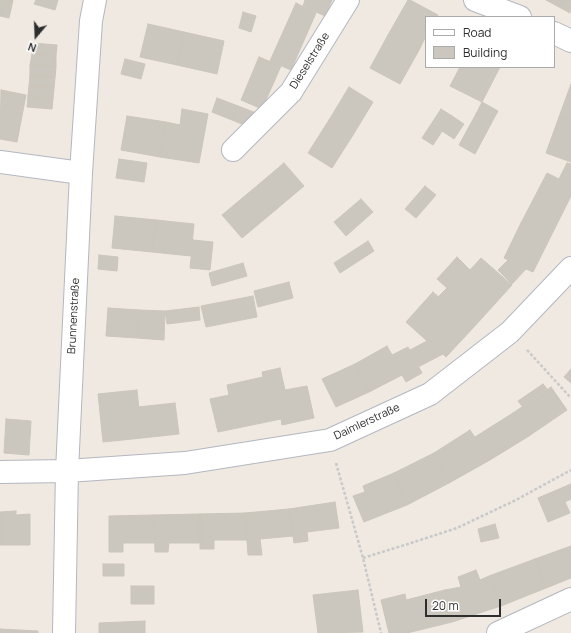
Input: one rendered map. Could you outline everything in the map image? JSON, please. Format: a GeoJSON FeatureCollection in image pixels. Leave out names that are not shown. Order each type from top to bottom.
{"type":"FeatureCollection","features":[{"type":"Feature","properties":{"kind":"street","name":"Brunnenstraße"},"geometry":{"type":"LineString","coordinates":[[64,633],[67,471],[81,173],[91,21],[95,0]]}},
{"type":"Feature","properties":{"kind":"street","name":"Dieselstraße"},"geometry":{"type":"LineString","coordinates":[[233,150],[291,92],[348,0]]}},
{"type":"Feature","properties":{"kind":"street"},"geometry":{"type":"LineString","coordinates":[[475,0],[517,16]]}},
{"type":"Feature","properties":{"kind":"street"},"geometry":{"type":"LineString","coordinates":[[555,34],[571,42]]}},
{"type":"Feature","properties":{"kind":"street"},"geometry":{"type":"LineString","coordinates":[[0,162],[81,173]]}},
{"type":"Feature","properties":{"kind":"street","name":"Daimlerstraße"},"geometry":{"type":"LineString","coordinates":[[0,472],[67,471],[185,463],[330,440],[430,394],[510,332],[571,268]]}},
{"type":"Feature","properties":{"kind":"street"},"geometry":{"type":"LineString","coordinates":[[498,633],[571,599]]}},
{"type":"Feature","properties":{"kind":"path"},"geometry":{"type":"LineString","coordinates":[[510,332],[571,398]]}},
{"type":"Feature","properties":{"kind":"path"},"geometry":{"type":"LineString","coordinates":[[330,440],[381,633]]}},
{"type":"Feature","properties":{"kind":"path"},"geometry":{"type":"LineString","coordinates":[[362,558],[457,528],[516,500],[571,470]]}},
{"type":"Feature","properties":{"kind":"building"},"geometry":{"type":"Polygon","coordinates":[[[0,0],[13,0],[9,18],[0,16],[0,0]]]}},
{"type":"Feature","properties":{"kind":"building"},"geometry":{"type":"Polygon","coordinates":[[[36,0],[58,0],[55,10],[34,4],[36,0]]]}},
{"type":"Feature","properties":{"kind":"building"},"geometry":{"type":"Polygon","coordinates":[[[305,0],[332,0],[325,16],[303,6],[305,0]]]}},
{"type":"Feature","properties":{"kind":"building"},"geometry":{"type":"Polygon","coordinates":[[[408,0],[438,15],[425,16],[425,38],[418,52],[388,35],[408,0]]]}},
{"type":"Feature","properties":{"kind":"building"},"geometry":{"type":"Polygon","coordinates":[[[546,0],[563,0],[559,7],[546,0]]]}},
{"type":"Feature","properties":{"kind":"building"},"geometry":{"type":"Polygon","coordinates":[[[563,0],[571,0],[570,13],[559,7],[563,0]]]}},
{"type":"Feature","properties":{"kind":"building"},"geometry":{"type":"Polygon","coordinates":[[[296,3],[316,13],[291,70],[270,61],[296,3]]]}},
{"type":"Feature","properties":{"kind":"building"},"geometry":{"type":"Polygon","coordinates":[[[243,12],[256,16],[251,32],[239,28],[243,12]]]}},
{"type":"Feature","properties":{"kind":"building"},"geometry":{"type":"Polygon","coordinates":[[[148,24],[184,32],[177,65],[140,57],[148,24]]]}},
{"type":"Feature","properties":{"kind":"building"},"geometry":{"type":"Polygon","coordinates":[[[184,32],[224,41],[217,74],[177,65],[184,32]]]}},
{"type":"Feature","properties":{"kind":"building"},"geometry":{"type":"Polygon","coordinates":[[[388,35],[418,52],[400,84],[370,68],[388,35]]]}},
{"type":"Feature","properties":{"kind":"building"},"geometry":{"type":"Polygon","coordinates":[[[32,43],[57,45],[56,56],[32,54],[32,43]]]}},
{"type":"Feature","properties":{"kind":"building"},"geometry":{"type":"Polygon","coordinates":[[[32,54],[56,56],[56,67],[30,65],[32,54]]]}},
{"type":"Feature","properties":{"kind":"building"},"geometry":{"type":"Polygon","coordinates":[[[259,57],[281,66],[262,109],[241,100],[259,57]]]}},
{"type":"Feature","properties":{"kind":"building"},"geometry":{"type":"Polygon","coordinates":[[[125,59],[145,64],[141,79],[121,74],[125,59]]]}},
{"type":"Feature","properties":{"kind":"building"},"geometry":{"type":"Polygon","coordinates":[[[30,65],[56,67],[55,78],[30,75],[30,65]]]}},
{"type":"Feature","properties":{"kind":"building"},"geometry":{"type":"Polygon","coordinates":[[[459,68],[499,68],[482,102],[450,86],[459,68]]]}},
{"type":"Feature","properties":{"kind":"building"},"geometry":{"type":"Polygon","coordinates":[[[30,75],[55,78],[54,88],[29,86],[30,75]]]}},
{"type":"Feature","properties":{"kind":"building"},"geometry":{"type":"Polygon","coordinates":[[[571,84],[571,121],[559,117],[571,84]]]}},
{"type":"Feature","properties":{"kind":"building"},"geometry":{"type":"Polygon","coordinates":[[[29,86],[54,88],[53,99],[28,96],[29,86]]]}},
{"type":"Feature","properties":{"kind":"building"},"geometry":{"type":"Polygon","coordinates":[[[349,87],[373,102],[353,135],[329,120],[349,87]]]}},
{"type":"Feature","properties":{"kind":"building"},"geometry":{"type":"Polygon","coordinates":[[[1,90],[26,95],[17,142],[0,139],[1,90]]]}},
{"type":"Feature","properties":{"kind":"building"},"geometry":{"type":"Polygon","coordinates":[[[28,96],[53,99],[52,109],[27,107],[28,96]]]}},
{"type":"Feature","properties":{"kind":"building"},"geometry":{"type":"Polygon","coordinates":[[[217,98],[238,106],[232,120],[212,112],[217,98]]]}},
{"type":"Feature","properties":{"kind":"building"},"geometry":{"type":"Polygon","coordinates":[[[482,102],[498,111],[492,122],[476,114],[482,102]]]}},
{"type":"Feature","properties":{"kind":"building"},"geometry":{"type":"Polygon","coordinates":[[[238,106],[259,114],[254,129],[232,120],[238,106]]]}},
{"type":"Feature","properties":{"kind":"building"},"geometry":{"type":"Polygon","coordinates":[[[182,109],[208,114],[199,163],[160,157],[166,122],[180,125],[182,109]]]}},
{"type":"Feature","properties":{"kind":"building"},"geometry":{"type":"Polygon","coordinates":[[[441,109],[452,116],[433,145],[422,138],[441,109]]]}},
{"type":"Feature","properties":{"kind":"building"},"geometry":{"type":"Polygon","coordinates":[[[476,114],[492,122],[475,154],[459,145],[476,114]]]}},
{"type":"Feature","properties":{"kind":"building"},"geometry":{"type":"Polygon","coordinates":[[[127,116],[166,122],[160,157],[121,150],[127,116]]]}},
{"type":"Feature","properties":{"kind":"building"},"geometry":{"type":"Polygon","coordinates":[[[452,116],[464,124],[454,139],[442,131],[452,116]]]}},
{"type":"Feature","properties":{"kind":"building"},"geometry":{"type":"Polygon","coordinates":[[[559,117],[571,121],[571,162],[546,153],[559,117]]]}},
{"type":"Feature","properties":{"kind":"building"},"geometry":{"type":"Polygon","coordinates":[[[329,120],[353,135],[332,168],[308,153],[329,120]]]}},
{"type":"Feature","properties":{"kind":"building"},"geometry":{"type":"Polygon","coordinates":[[[119,159],[147,163],[144,182],[116,178],[119,159]]]}},
{"type":"Feature","properties":{"kind":"building"},"geometry":{"type":"Polygon","coordinates":[[[284,163],[304,186],[272,213],[252,190],[284,163]]]}},
{"type":"Feature","properties":{"kind":"building"},"geometry":{"type":"Polygon","coordinates":[[[567,163],[571,164],[571,196],[550,238],[521,223],[547,173],[559,179],[567,163]]]}},
{"type":"Feature","properties":{"kind":"building"},"geometry":{"type":"Polygon","coordinates":[[[425,186],[436,195],[416,218],[405,209],[425,186]]]}},
{"type":"Feature","properties":{"kind":"building"},"geometry":{"type":"Polygon","coordinates":[[[252,190],[272,213],[242,238],[222,215],[252,190]]]}},
{"type":"Feature","properties":{"kind":"building"},"geometry":{"type":"Polygon","coordinates":[[[361,199],[373,212],[346,236],[334,222],[361,199]]]}},
{"type":"Feature","properties":{"kind":"building"},"geometry":{"type":"Polygon","coordinates":[[[115,216],[156,220],[152,252],[112,248],[115,216]]]}},
{"type":"Feature","properties":{"kind":"building"},"geometry":{"type":"Polygon","coordinates":[[[156,220],[194,224],[191,256],[152,252],[156,220]]]}},
{"type":"Feature","properties":{"kind":"building"},"geometry":{"type":"Polygon","coordinates":[[[521,223],[550,238],[533,272],[526,269],[512,284],[498,270],[508,260],[504,258],[521,223]]]}},
{"type":"Feature","properties":{"kind":"building"},"geometry":{"type":"Polygon","coordinates":[[[193,240],[213,242],[210,270],[190,268],[193,240]]]}},
{"type":"Feature","properties":{"kind":"building"},"geometry":{"type":"Polygon","coordinates":[[[368,241],[374,251],[340,273],[334,263],[368,241]]]}},
{"type":"Feature","properties":{"kind":"building"},"geometry":{"type":"Polygon","coordinates":[[[99,255],[118,257],[117,271],[98,269],[99,255]]]}},
{"type":"Feature","properties":{"kind":"building"},"geometry":{"type":"Polygon","coordinates":[[[457,257],[470,270],[481,258],[512,285],[473,328],[438,297],[447,288],[437,279],[457,257]]]}},
{"type":"Feature","properties":{"kind":"building"},"geometry":{"type":"Polygon","coordinates":[[[243,263],[247,276],[212,286],[209,273],[243,263]]]}},
{"type":"Feature","properties":{"kind":"building"},"geometry":{"type":"Polygon","coordinates":[[[289,282],[293,298],[258,307],[254,291],[289,282]]]}},
{"type":"Feature","properties":{"kind":"building"},"geometry":{"type":"Polygon","coordinates":[[[433,292],[473,328],[446,357],[443,354],[418,367],[410,350],[427,341],[406,322],[433,292]]]}},
{"type":"Feature","properties":{"kind":"building"},"geometry":{"type":"Polygon","coordinates":[[[253,296],[257,317],[206,327],[201,306],[253,296]]]}},
{"type":"Feature","properties":{"kind":"building"},"geometry":{"type":"Polygon","coordinates":[[[199,307],[200,320],[167,324],[165,311],[199,307]]]}},
{"type":"Feature","properties":{"kind":"building"},"geometry":{"type":"Polygon","coordinates":[[[108,308],[139,310],[137,338],[106,336],[108,308]]]}},
{"type":"Feature","properties":{"kind":"building"},"geometry":{"type":"Polygon","coordinates":[[[139,310],[165,311],[164,340],[137,338],[139,310]]]}},
{"type":"Feature","properties":{"kind":"building"},"geometry":{"type":"Polygon","coordinates":[[[387,346],[392,355],[408,347],[422,373],[406,382],[402,375],[369,392],[355,364],[387,346]]]}},
{"type":"Feature","properties":{"kind":"building"},"geometry":{"type":"Polygon","coordinates":[[[355,364],[369,392],[336,407],[322,379],[355,364]]]}},
{"type":"Feature","properties":{"kind":"building"},"geometry":{"type":"Polygon","coordinates":[[[280,368],[285,390],[307,386],[314,418],[282,425],[281,419],[218,432],[210,399],[229,395],[227,385],[263,377],[262,372],[280,368]]]}},
{"type":"Feature","properties":{"kind":"building"},"geometry":{"type":"Polygon","coordinates":[[[571,369],[571,383],[564,377],[571,369]]]}},
{"type":"Feature","properties":{"kind":"building"},"geometry":{"type":"Polygon","coordinates":[[[543,384],[547,389],[522,406],[518,401],[543,384]]]}},
{"type":"Feature","properties":{"kind":"building"},"geometry":{"type":"Polygon","coordinates":[[[551,387],[567,410],[529,436],[513,413],[551,387]]]}},
{"type":"Feature","properties":{"kind":"building"},"geometry":{"type":"Polygon","coordinates":[[[137,390],[142,438],[103,442],[98,394],[137,390]]]}},
{"type":"Feature","properties":{"kind":"building"},"geometry":{"type":"Polygon","coordinates":[[[175,403],[179,434],[142,438],[138,407],[175,403]]]}},
{"type":"Feature","properties":{"kind":"building"},"geometry":{"type":"Polygon","coordinates":[[[513,413],[529,436],[490,460],[475,437],[513,413]]]}},
{"type":"Feature","properties":{"kind":"building"},"geometry":{"type":"Polygon","coordinates":[[[6,419],[31,421],[29,455],[4,453],[6,419]]]}},
{"type":"Feature","properties":{"kind":"building"},"geometry":{"type":"Polygon","coordinates":[[[470,430],[490,460],[449,483],[434,453],[470,430]]]}},
{"type":"Feature","properties":{"kind":"building"},"geometry":{"type":"Polygon","coordinates":[[[434,453],[449,483],[407,505],[394,473],[434,453]]]}},
{"type":"Feature","properties":{"kind":"building"},"geometry":{"type":"Polygon","coordinates":[[[394,473],[407,505],[364,522],[353,496],[365,492],[363,486],[394,473]]]}},
{"type":"Feature","properties":{"kind":"building"},"geometry":{"type":"Polygon","coordinates":[[[571,484],[571,499],[565,502],[570,513],[548,522],[538,498],[571,484]]]}},
{"type":"Feature","properties":{"kind":"building"},"geometry":{"type":"Polygon","coordinates":[[[335,502],[339,528],[307,532],[308,541],[294,543],[289,509],[335,502]]]}},
{"type":"Feature","properties":{"kind":"building"},"geometry":{"type":"Polygon","coordinates":[[[289,509],[293,536],[260,539],[262,555],[248,555],[245,513],[289,509]]]}},
{"type":"Feature","properties":{"kind":"building"},"geometry":{"type":"Polygon","coordinates":[[[16,511],[16,515],[30,514],[30,545],[0,545],[0,512],[16,511]]]}},
{"type":"Feature","properties":{"kind":"building"},"geometry":{"type":"Polygon","coordinates":[[[245,513],[247,540],[214,540],[214,549],[200,549],[200,514],[245,513]]]}},
{"type":"Feature","properties":{"kind":"building"},"geometry":{"type":"Polygon","coordinates":[[[200,514],[200,543],[169,543],[168,552],[155,552],[154,515],[200,514]]]}},
{"type":"Feature","properties":{"kind":"building"},"geometry":{"type":"Polygon","coordinates":[[[154,515],[155,543],[123,543],[123,552],[109,552],[109,516],[154,515]]]}},
{"type":"Feature","properties":{"kind":"building"},"geometry":{"type":"Polygon","coordinates":[[[495,524],[499,538],[481,542],[478,529],[495,524]]]}},
{"type":"Feature","properties":{"kind":"building"},"geometry":{"type":"Polygon","coordinates":[[[571,546],[571,578],[546,588],[535,559],[571,546]]]}},
{"type":"Feature","properties":{"kind":"building"},"geometry":{"type":"Polygon","coordinates":[[[535,559],[546,588],[501,606],[489,576],[535,559]]]}},
{"type":"Feature","properties":{"kind":"building"},"geometry":{"type":"Polygon","coordinates":[[[103,564],[124,564],[124,576],[103,576],[103,564]]]}},
{"type":"Feature","properties":{"kind":"building"},"geometry":{"type":"Polygon","coordinates":[[[476,570],[480,580],[489,576],[501,606],[452,622],[445,590],[461,587],[458,577],[476,570]]]}},
{"type":"Feature","properties":{"kind":"building"},"geometry":{"type":"Polygon","coordinates":[[[131,586],[154,586],[154,604],[131,604],[131,586]]]}},
{"type":"Feature","properties":{"kind":"building"},"geometry":{"type":"Polygon","coordinates":[[[358,590],[363,632],[318,633],[313,595],[358,590]]]}},
{"type":"Feature","properties":{"kind":"building"},"geometry":{"type":"Polygon","coordinates":[[[445,590],[452,622],[407,633],[389,633],[381,600],[405,594],[406,600],[445,590]]]}},
{"type":"Feature","properties":{"kind":"building"},"geometry":{"type":"Polygon","coordinates":[[[145,621],[145,633],[99,633],[99,623],[145,621]]]}},
{"type":"Feature","properties":{"kind":"building"},"geometry":{"type":"Polygon","coordinates":[[[0,629],[38,631],[38,633],[0,633],[0,629]]]}}]}
